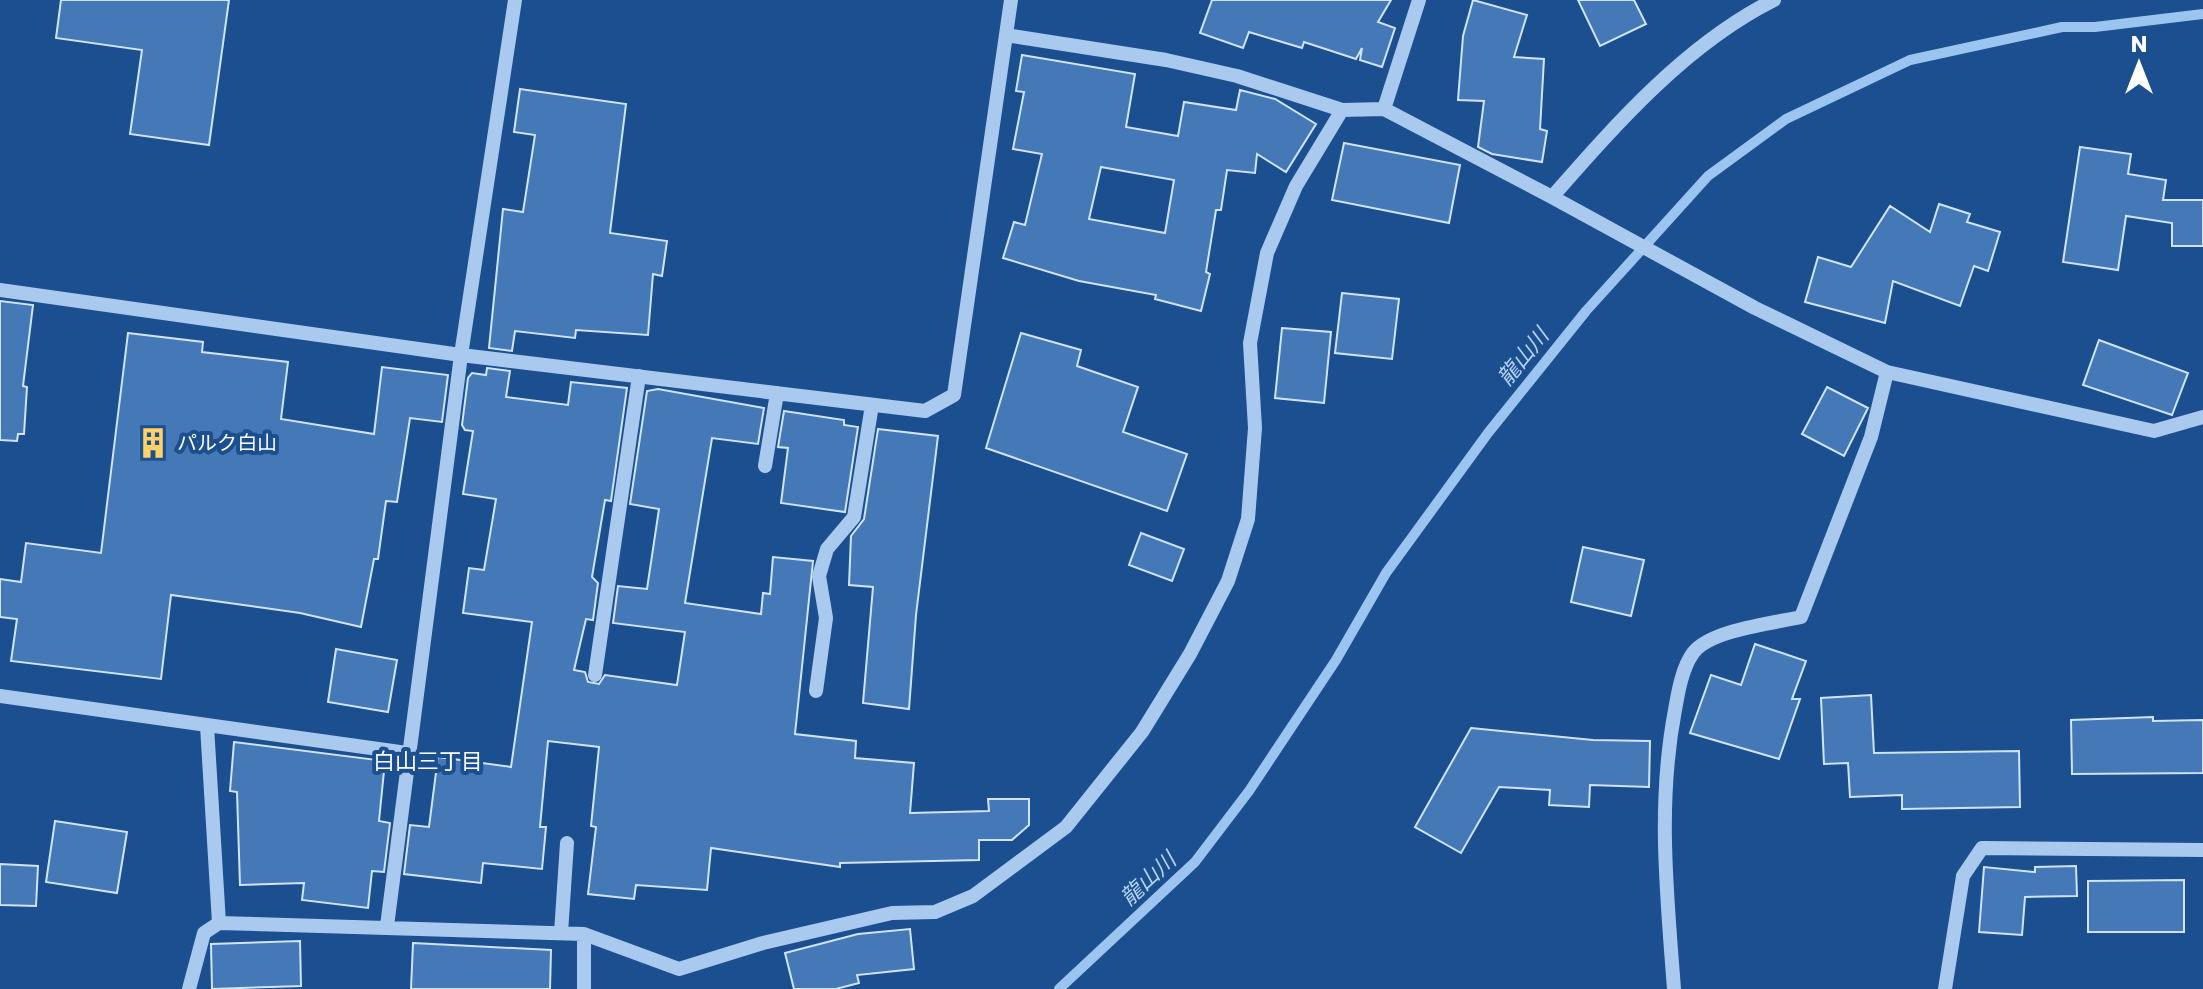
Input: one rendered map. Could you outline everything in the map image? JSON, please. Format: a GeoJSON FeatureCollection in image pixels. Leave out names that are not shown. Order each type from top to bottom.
{"type":"FeatureCollection","features":[{"type":"Feature","properties":{"kind":"lane"},"geometry":{"type":"LineString","coordinates":[[387,926],[407,753],[461,355],[515,0]]}},
{"type":"Feature","properties":{"kind":"lane"},"geometry":{"type":"LineString","coordinates":[[0,290],[461,355],[925,411],[954,395],[1011,0]]}},
{"type":"Feature","properties":{"kind":"lane"},"geometry":{"type":"LineString","coordinates":[[1384,109],[1419,0]]}},
{"type":"Feature","properties":{"kind":"lane"},"geometry":{"type":"LineString","coordinates":[[1552,197],[1613,126],[1704,46],[1774,0]]}},
{"type":"Feature","properties":{"kind":"lane"},"geometry":{"type":"LineString","coordinates":[[1006,35],[1180,63],[1237,76],[1342,110],[1384,109],[1755,308],[1887,372],[2154,431],[2203,417]]}},
{"type":"Feature","properties":{"kind":"lane"},"geometry":{"type":"LineString","coordinates":[[189,989],[204,933],[219,923],[584,934],[679,969],[763,943],[892,913],[935,912],[973,896],[1066,827],[1142,732],[1190,654],[1228,581],[1248,519],[1255,428],[1250,343],[1267,253],[1296,186],[1342,110]]}},
{"type":"Feature","properties":{"kind":"lane"},"geometry":{"type":"LineString","coordinates":[[1674,989],[1664,848],[1663,784],[1679,687],[1694,652],[1719,636],[1801,617],[1871,437],[1887,372]]}},
{"type":"Feature","properties":{"kind":"lane"},"geometry":{"type":"LineString","coordinates":[[595,675],[639,376]]}},
{"type":"Feature","properties":{"kind":"lane"},"geometry":{"type":"LineString","coordinates":[[765,466],[777,393]]}},
{"type":"Feature","properties":{"kind":"lane"},"geometry":{"type":"LineString","coordinates":[[816,691],[826,618],[819,576],[827,549],[854,517],[872,405]]}},
{"type":"Feature","properties":{"kind":"lane"},"geometry":{"type":"LineString","coordinates":[[0,696],[407,753]]}},
{"type":"Feature","properties":{"kind":"lane"},"geometry":{"type":"LineString","coordinates":[[207,726],[219,923]]}},
{"type":"Feature","properties":{"kind":"lane"},"geometry":{"type":"LineString","coordinates":[[561,933],[567,843]]}},
{"type":"Feature","properties":{"kind":"lane"},"geometry":{"type":"LineString","coordinates":[[1945,989],[1963,876],[1982,848],[2203,850]]}},
{"type":"Feature","properties":{"kind":"lane"},"geometry":{"type":"LineString","coordinates":[[584,934],[584,989]]}},
{"type":"Feature","properties":{"kind":"building"},"geometry":{"type":"Polygon","coordinates":[[[61,0],[229,0],[209,145],[130,134],[142,50],[56,38],[61,0]]]}},
{"type":"Feature","properties":{"kind":"building"},"geometry":{"type":"Polygon","coordinates":[[[1212,0],[1391,0],[1378,22],[1395,28],[1382,67],[1360,60],[1362,48],[1356,59],[1304,42],[1302,48],[1249,32],[1243,48],[1200,33],[1212,0]]]}},
{"type":"Feature","properties":{"kind":"building"},"geometry":{"type":"Polygon","coordinates":[[[1473,0],[1527,15],[1514,57],[1544,59],[1540,129],[1547,131],[1542,162],[1492,154],[1478,147],[1484,101],[1458,100],[1463,36],[1473,0]]]}},
{"type":"Feature","properties":{"kind":"building"},"geometry":{"type":"Polygon","coordinates":[[[1578,0],[1634,0],[1646,24],[1600,46],[1578,0]]]}},
{"type":"Feature","properties":{"kind":"building"},"geometry":{"type":"Polygon","coordinates":[[[1022,55],[1135,74],[1126,127],[1178,136],[1184,102],[1236,110],[1240,90],[1275,99],[1316,124],[1286,172],[1257,154],[1255,173],[1227,170],[1221,210],[1216,210],[1206,272],[1210,274],[1201,311],[1155,299],[1156,295],[1079,281],[1003,258],[1014,222],[1025,225],[1042,154],[1013,149],[1024,92],[1016,91],[1022,55]],[[1101,167],[1089,219],[1165,233],[1174,180],[1101,167]]]}},
{"type":"Feature","properties":{"kind":"building"},"geometry":{"type":"Polygon","coordinates":[[[520,89],[626,104],[610,233],[667,241],[662,276],[653,274],[648,335],[576,330],[575,338],[515,331],[512,351],[489,348],[503,209],[523,212],[535,135],[514,132],[520,89]]]}},
{"type":"Feature","properties":{"kind":"building"},"geometry":{"type":"Polygon","coordinates":[[[1344,143],[1460,165],[1449,223],[1332,200],[1344,143]]]}},
{"type":"Feature","properties":{"kind":"building"},"geometry":{"type":"Polygon","coordinates":[[[2080,147],[2131,154],[2128,174],[2166,180],[2163,200],[2203,200],[2203,246],[2172,246],[2172,223],[2126,216],[2118,270],[2063,262],[2080,147]]]}},
{"type":"Feature","properties":{"kind":"building"},"geometry":{"type":"Polygon","coordinates":[[[1939,204],[1970,214],[1967,222],[2000,232],[1988,271],[1974,266],[1960,306],[1893,281],[1885,323],[1805,302],[1818,257],[1851,267],[1890,206],[1930,232],[1939,204]]]}},
{"type":"Feature","properties":{"kind":"building"},"geometry":{"type":"Polygon","coordinates":[[[1342,293],[1399,299],[1392,359],[1335,353],[1342,293]]]}},
{"type":"Feature","properties":{"kind":"building"},"geometry":{"type":"Polygon","coordinates":[[[0,301],[33,305],[23,386],[27,387],[24,434],[18,434],[17,441],[0,440],[0,301]]]}},
{"type":"Feature","properties":{"kind":"building"},"geometry":{"type":"Polygon","coordinates":[[[1282,328],[1331,332],[1324,403],[1275,398],[1282,328]]]}},
{"type":"Feature","properties":{"kind":"building"},"geometry":{"type":"Polygon","coordinates":[[[128,333],[203,342],[202,352],[288,362],[281,419],[374,434],[382,367],[448,375],[442,422],[410,418],[397,502],[386,501],[378,559],[374,559],[361,627],[300,613],[171,595],[161,679],[11,661],[17,619],[0,617],[0,579],[21,582],[26,543],[101,553],[128,333]]]}},
{"type":"Feature","properties":{"kind":"building"},"geometry":{"type":"Polygon","coordinates":[[[1021,333],[1081,350],[1077,366],[1138,387],[1123,432],[1187,454],[1167,511],[986,448],[1021,333]]]}},
{"type":"Feature","properties":{"kind":"building"},"geometry":{"type":"Polygon","coordinates":[[[2099,340],[2188,373],[2172,415],[2083,385],[2099,340]]]}},
{"type":"Feature","properties":{"kind":"building"},"geometry":{"type":"Polygon","coordinates":[[[487,368],[510,371],[506,397],[568,405],[571,382],[627,388],[611,501],[605,500],[592,577],[598,583],[593,620],[586,619],[574,670],[585,672],[588,682],[599,684],[605,675],[677,685],[685,632],[613,623],[618,586],[647,589],[659,509],[630,504],[647,391],[658,389],[764,408],[758,444],[712,438],[685,603],[761,614],[763,593],[770,594],[773,557],[813,561],[795,734],[856,741],[855,758],[914,763],[910,813],[989,811],[988,799],[1029,799],[1029,825],[1012,840],[979,840],[979,860],[840,863],[840,867],[711,848],[707,890],[636,885],[634,899],[588,894],[596,827],[591,826],[599,747],[548,741],[540,827],[546,827],[542,869],[483,863],[481,883],[404,874],[410,825],[429,827],[438,757],[511,767],[532,622],[463,613],[469,568],[484,570],[496,499],[463,494],[473,431],[465,430],[462,425],[468,378],[472,373],[486,375],[487,368]]]}},
{"type":"Feature","properties":{"kind":"building"},"geometry":{"type":"Polygon","coordinates":[[[1827,387],[1868,408],[1844,456],[1802,434],[1827,387]]]}},
{"type":"Feature","properties":{"kind":"building"},"geometry":{"type":"Polygon","coordinates":[[[784,411],[844,420],[844,425],[858,427],[845,512],[781,503],[788,448],[778,447],[784,411]]]}},
{"type":"Feature","properties":{"kind":"building"},"geometry":{"type":"Polygon","coordinates":[[[878,429],[938,436],[916,615],[909,709],[863,703],[873,587],[849,585],[851,536],[864,519],[878,429]]]}},
{"type":"Feature","properties":{"kind":"building"},"geometry":{"type":"Polygon","coordinates":[[[1141,533],[1184,549],[1172,581],[1129,565],[1141,533]]]}},
{"type":"Feature","properties":{"kind":"building"},"geometry":{"type":"Polygon","coordinates":[[[1583,547],[1644,560],[1631,616],[1571,602],[1583,547]]]}},
{"type":"Feature","properties":{"kind":"building"},"geometry":{"type":"Polygon","coordinates":[[[1755,644],[1806,661],[1792,699],[1800,699],[1779,759],[1690,733],[1711,675],[1741,685],[1755,644]]]}},
{"type":"Feature","properties":{"kind":"building"},"geometry":{"type":"Polygon","coordinates":[[[336,649],[397,660],[388,712],[328,702],[336,649]]]}},
{"type":"Feature","properties":{"kind":"building"},"geometry":{"type":"Polygon","coordinates":[[[1871,695],[1874,753],[2019,751],[2020,807],[1902,809],[1902,795],[1850,797],[1848,763],[1824,764],[1821,698],[1871,695]]]}},
{"type":"Feature","properties":{"kind":"building"},"geometry":{"type":"Polygon","coordinates":[[[2153,717],[2153,721],[2203,720],[2203,773],[2072,774],[2071,720],[2153,717]]]}},
{"type":"Feature","properties":{"kind":"building"},"geometry":{"type":"Polygon","coordinates":[[[1471,728],[1593,740],[1650,741],[1649,787],[1590,785],[1589,807],[1549,805],[1550,790],[1499,787],[1461,853],[1415,827],[1471,728]]]}},
{"type":"Feature","properties":{"kind":"building"},"geometry":{"type":"Polygon","coordinates":[[[234,742],[385,761],[379,821],[390,823],[384,872],[372,871],[368,908],[302,900],[304,883],[240,885],[237,792],[230,791],[234,742]]]}},
{"type":"Feature","properties":{"kind":"building"},"geometry":{"type":"Polygon","coordinates":[[[55,821],[127,832],[117,893],[46,882],[55,821]]]}},
{"type":"Feature","properties":{"kind":"building"},"geometry":{"type":"Polygon","coordinates":[[[0,864],[38,866],[36,906],[0,905],[0,864]]]}},
{"type":"Feature","properties":{"kind":"building"},"geometry":{"type":"Polygon","coordinates":[[[2076,866],[2077,896],[2025,897],[2022,935],[1979,932],[1984,867],[2035,872],[2035,867],[2076,866]]]}},
{"type":"Feature","properties":{"kind":"building"},"geometry":{"type":"Polygon","coordinates":[[[2184,880],[2184,932],[2088,932],[2088,881],[2184,880]]]}},
{"type":"Feature","properties":{"kind":"building"},"geometry":{"type":"Polygon","coordinates":[[[910,929],[914,969],[857,975],[859,983],[836,989],[794,989],[785,953],[858,934],[910,929]]]}},
{"type":"Feature","properties":{"kind":"building"},"geometry":{"type":"Polygon","coordinates":[[[300,941],[301,986],[212,989],[211,944],[300,941]]]}},
{"type":"Feature","properties":{"kind":"building"},"geometry":{"type":"Polygon","coordinates":[[[413,943],[551,950],[550,989],[411,989],[413,943]]]}},
{"type":"Feature","properties":{"kind":"waterway","name":"龍山川"},"geometry":{"type":"LineString","coordinates":[[1059,989],[1195,862],[1249,791],[1336,660],[1386,573],[1488,433],[1586,311],[1708,176],[1786,119],[1910,60],[2062,27],[2095,27],[2203,14]]}},
{"type":"Feature","properties":{"kind":"place","name":"パルク白山"},"geometry":{"type":"Point","coordinates":[153,443]}},
{"type":"Feature","properties":{"kind":"district","name":"白山三丁目"},"geometry":{"type":"Point","coordinates":[428,761]}}]}
